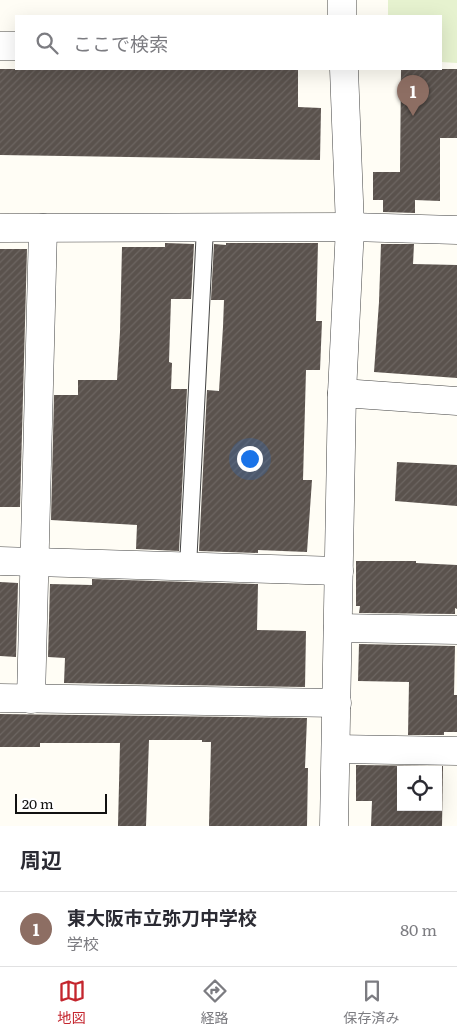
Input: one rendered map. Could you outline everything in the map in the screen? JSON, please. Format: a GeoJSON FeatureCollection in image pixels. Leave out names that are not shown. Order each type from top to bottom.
{"type":"FeatureCollection","features":[{"type":"Feature","properties":{"kind":"street"},"geometry":{"type":"LineString","coordinates":[[342,0],[342,15]]}},
{"type":"Feature","properties":{"kind":"street"},"geometry":{"type":"LineString","coordinates":[[0,46],[15,46]]}},
{"type":"Feature","properties":{"kind":"street"},"geometry":{"type":"LineString","coordinates":[[334,826],[342,393],[350,228],[344,70]]}},
{"type":"Feature","properties":{"kind":"street"},"geometry":{"type":"LineString","coordinates":[[0,228],[350,228],[457,230]]}},
{"type":"Feature","properties":{"kind":"street"},"geometry":{"type":"LineString","coordinates":[[31,699],[43,228]]}},
{"type":"Feature","properties":{"kind":"street"},"geometry":{"type":"LineString","coordinates":[[342,393],[457,401]]}},
{"type":"Feature","properties":{"kind":"street"},"geometry":{"type":"LineString","coordinates":[[0,561],[339,570]]}},
{"type":"Feature","properties":{"kind":"street"},"geometry":{"type":"LineString","coordinates":[[338,628],[457,630]]}},
{"type":"Feature","properties":{"kind":"street"},"geometry":{"type":"LineString","coordinates":[[0,698],[337,703]]}},
{"type":"Feature","properties":{"kind":"street"},"geometry":{"type":"LineString","coordinates":[[336,749],[457,751]]}},
{"type":"Feature","properties":{"kind":"lane"},"geometry":{"type":"LineString","coordinates":[[188,567],[205,228]]}},
{"type":"Feature","properties":{"kind":"green space"},"geometry":{"type":"Polygon","coordinates":[[[388,0],[457,0],[457,63],[442,62],[442,15],[388,15],[388,0]]]}},
{"type":"Feature","properties":{"kind":"building"},"geometry":{"type":"Polygon","coordinates":[[[0,69],[298,70],[298,107],[321,108],[320,160],[0,155],[0,69]]]}},
{"type":"Feature","properties":{"kind":"building"},"geometry":{"type":"Polygon","coordinates":[[[457,69],[457,138],[440,138],[440,201],[415,200],[415,213],[383,212],[383,200],[373,200],[373,172],[400,172],[401,70],[457,69]]]}},
{"type":"Feature","properties":{"kind":"building"},"geometry":{"type":"Polygon","coordinates":[[[165,243],[194,244],[191,299],[171,299],[169,362],[172,363],[171,389],[187,389],[179,551],[136,549],[137,525],[51,520],[54,395],[78,395],[78,380],[117,380],[122,247],[165,247],[165,243]]]}},
{"type":"Feature","properties":{"kind":"building"},"geometry":{"type":"Polygon","coordinates":[[[226,243],[318,243],[316,321],[322,321],[320,370],[306,370],[303,480],[312,480],[307,552],[258,550],[258,553],[199,551],[207,390],[219,391],[223,327],[224,300],[211,300],[214,244],[226,245],[226,243]]]}},
{"type":"Feature","properties":{"kind":"building"},"geometry":{"type":"Polygon","coordinates":[[[381,244],[414,244],[413,264],[457,265],[457,378],[374,372],[381,244]]]}},
{"type":"Feature","properties":{"kind":"building"},"geometry":{"type":"Polygon","coordinates":[[[0,249],[27,249],[20,507],[0,507],[0,249]]]}},
{"type":"Feature","properties":{"kind":"building"},"geometry":{"type":"Polygon","coordinates":[[[397,462],[457,465],[457,506],[395,501],[397,462]]]}},
{"type":"Feature","properties":{"kind":"building"},"geometry":{"type":"Polygon","coordinates":[[[356,561],[416,561],[416,563],[457,565],[457,609],[455,608],[455,614],[359,613],[360,606],[356,606],[356,561]]]}},
{"type":"Feature","properties":{"kind":"building"},"geometry":{"type":"Polygon","coordinates":[[[92,579],[258,584],[257,630],[306,631],[305,687],[64,683],[65,658],[48,657],[50,584],[92,585],[92,579]]]}},
{"type":"Feature","properties":{"kind":"building"},"geometry":{"type":"Polygon","coordinates":[[[0,582],[18,583],[16,657],[0,656],[0,582]]]}},
{"type":"Feature","properties":{"kind":"building"},"geometry":{"type":"Polygon","coordinates":[[[359,644],[455,646],[454,695],[457,695],[457,732],[444,732],[444,735],[408,735],[409,682],[358,681],[359,644]]]}},
{"type":"Feature","properties":{"kind":"building"},"geometry":{"type":"Polygon","coordinates":[[[0,714],[307,718],[305,768],[308,768],[307,826],[209,826],[211,742],[202,742],[202,740],[149,740],[146,826],[118,826],[120,743],[40,743],[40,747],[0,747],[0,714]]]}},
{"type":"Feature","properties":{"kind":"building"},"geometry":{"type":"Polygon","coordinates":[[[356,765],[443,766],[442,826],[371,826],[372,801],[356,801],[356,765]]]}},
{"type":"Feature","properties":{"kind":"place","name":"東大阪市立弥刀中学校"},"geometry":{"type":"Point","coordinates":[413,116]}}]}
